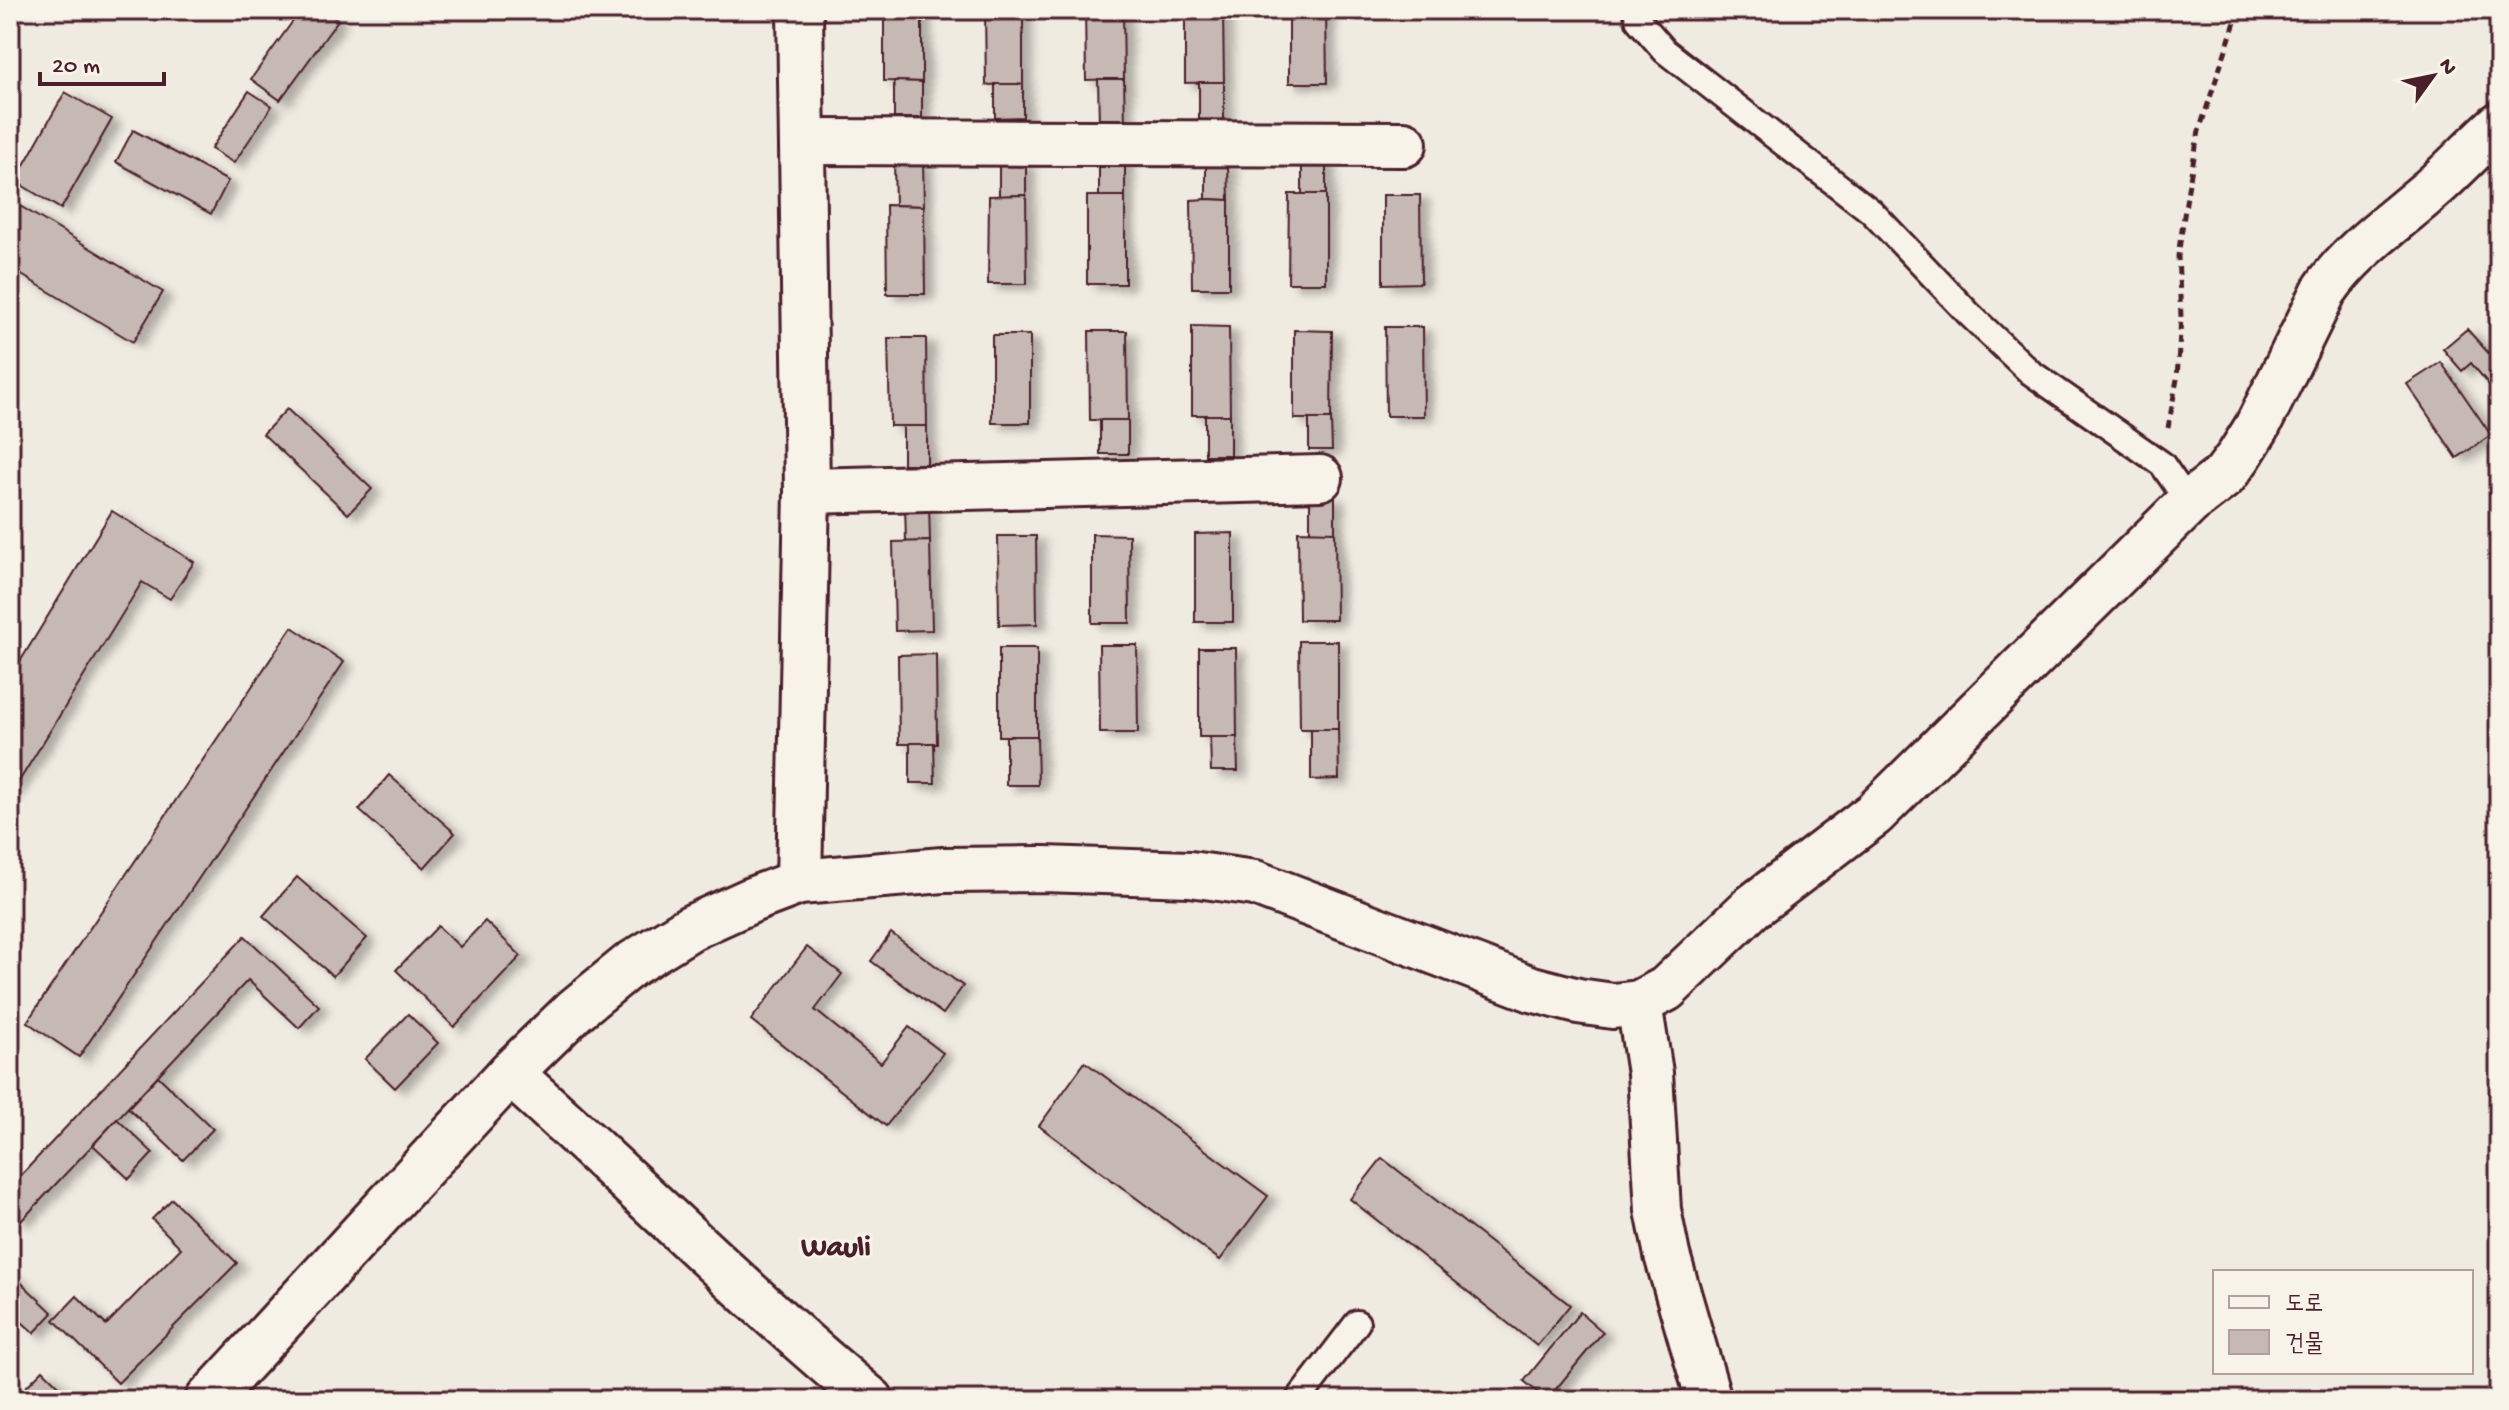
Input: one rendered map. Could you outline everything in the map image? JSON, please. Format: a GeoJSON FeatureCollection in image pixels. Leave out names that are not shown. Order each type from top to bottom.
{"type":"FeatureCollection","features":[{"type":"Feature","properties":{"kind":"street"},"geometry":{"type":"LineString","coordinates":[[799,882],[807,491],[800,10]]}},
{"type":"Feature","properties":{"kind":"street"},"geometry":{"type":"LineString","coordinates":[[208,1400],[510,1073],[575,1010],[630,965],[690,928],[799,882],[943,870],[1044,869],[1190,874],[1255,883],[1532,989],[1578,1001],[1613,1006],[1639,1003],[1666,989],[1752,907],[1874,814],[2189,503],[2224,476],[2245,447],[2324,291],[2338,271],[2499,125]]}},
{"type":"Feature","properties":{"kind":"street"},"geometry":{"type":"LineString","coordinates":[[802,142],[1404,144]]}},
{"type":"Feature","properties":{"kind":"street"},"geometry":{"type":"LineString","coordinates":[[807,491],[1320,478]]}},
{"type":"Feature","properties":{"kind":"street"},"geometry":{"type":"LineString","coordinates":[[1639,1003],[1650,1073],[1658,1210],[1667,1255],[1709,1400]]}},
{"type":"Feature","properties":{"kind":"street"},"geometry":{"type":"LineString","coordinates":[[510,1073],[814,1352],[871,1400]]}},
{"type":"Feature","properties":{"kind":"lane"},"geometry":{"type":"LineString","coordinates":[[1636,10],[1639,21],[1665,51],[1872,212],[1969,314],[2030,372],[2162,464],[2189,503]]}},
{"type":"Feature","properties":{"kind":"lane"},"geometry":{"type":"LineString","coordinates":[[1298,1400],[1357,1323]]}},
{"type":"Feature","properties":{"kind":"path"},"geometry":{"type":"LineString","coordinates":[[2162,464],[2177,379],[2181,317],[2178,256],[2188,189],[2199,131],[2239,10]]}},
{"type":"Feature","properties":{"kind":"building"},"geometry":{"type":"Polygon","coordinates":[[[301,10],[325,10],[338,20],[280,100],[251,79],[301,10]]]}},
{"type":"Feature","properties":{"kind":"building"},"geometry":{"type":"Polygon","coordinates":[[[884,10],[922,10],[922,82],[884,81],[884,10]]]}},
{"type":"Feature","properties":{"kind":"building"},"geometry":{"type":"Polygon","coordinates":[[[985,10],[1023,10],[1023,84],[986,85],[985,10]]]}},
{"type":"Feature","properties":{"kind":"building"},"geometry":{"type":"Polygon","coordinates":[[[1085,10],[1123,10],[1124,79],[1086,80],[1085,10]]]}},
{"type":"Feature","properties":{"kind":"building"},"geometry":{"type":"Polygon","coordinates":[[[1185,10],[1223,10],[1224,82],[1185,83],[1185,10]]]}},
{"type":"Feature","properties":{"kind":"building"},"geometry":{"type":"Polygon","coordinates":[[[1289,10],[1326,10],[1327,83],[1289,83],[1289,10]]]}},
{"type":"Feature","properties":{"kind":"building"},"geometry":{"type":"Polygon","coordinates":[[[1098,79],[1124,79],[1125,123],[1099,123],[1098,79]]]}},
{"type":"Feature","properties":{"kind":"building"},"geometry":{"type":"Polygon","coordinates":[[[894,81],[922,82],[922,118],[894,118],[894,81]]]}},
{"type":"Feature","properties":{"kind":"building"},"geometry":{"type":"Polygon","coordinates":[[[1199,82],[1224,82],[1224,126],[1199,126],[1199,82]]]}},
{"type":"Feature","properties":{"kind":"building"},"geometry":{"type":"Polygon","coordinates":[[[995,84],[1023,84],[1023,117],[995,118],[995,84]]]}},
{"type":"Feature","properties":{"kind":"building"},"geometry":{"type":"Polygon","coordinates":[[[249,91],[272,106],[234,163],[211,149],[249,91]]]}},
{"type":"Feature","properties":{"kind":"building"},"geometry":{"type":"Polygon","coordinates":[[[65,92],[112,119],[61,209],[15,181],[65,92]]]}},
{"type":"Feature","properties":{"kind":"building"},"geometry":{"type":"Polygon","coordinates":[[[133,130],[228,181],[211,214],[116,162],[133,130]]]}},
{"type":"Feature","properties":{"kind":"building"},"geometry":{"type":"Polygon","coordinates":[[[923,160],[924,206],[895,205],[894,161],[923,160]]]}},
{"type":"Feature","properties":{"kind":"building"},"geometry":{"type":"Polygon","coordinates":[[[1099,160],[1125,160],[1125,196],[1099,196],[1099,160]]]}},
{"type":"Feature","properties":{"kind":"building"},"geometry":{"type":"Polygon","coordinates":[[[1302,160],[1326,160],[1326,194],[1302,194],[1302,160]]]}},
{"type":"Feature","properties":{"kind":"building"},"geometry":{"type":"Polygon","coordinates":[[[999,163],[1026,163],[1026,195],[999,196],[999,163]]]}},
{"type":"Feature","properties":{"kind":"building"},"geometry":{"type":"Polygon","coordinates":[[[1206,164],[1228,164],[1229,200],[1206,199],[1206,164]]]}},
{"type":"Feature","properties":{"kind":"building"},"geometry":{"type":"Polygon","coordinates":[[[1289,194],[1326,194],[1326,283],[1288,283],[1289,194]]]}},
{"type":"Feature","properties":{"kind":"building"},"geometry":{"type":"Polygon","coordinates":[[[1026,195],[1027,284],[988,284],[989,196],[1026,195]]]}},
{"type":"Feature","properties":{"kind":"building"},"geometry":{"type":"Polygon","coordinates":[[[1383,195],[1420,195],[1421,283],[1383,284],[1383,195]]]}},
{"type":"Feature","properties":{"kind":"building"},"geometry":{"type":"Polygon","coordinates":[[[1087,196],[1125,196],[1125,284],[1087,284],[1087,196]]]}},
{"type":"Feature","properties":{"kind":"building"},"geometry":{"type":"Polygon","coordinates":[[[10,200],[163,292],[133,342],[10,268],[10,200]]]}},
{"type":"Feature","properties":{"kind":"building"},"geometry":{"type":"Polygon","coordinates":[[[1191,200],[1229,200],[1229,288],[1192,288],[1191,200]]]}},
{"type":"Feature","properties":{"kind":"building"},"geometry":{"type":"Polygon","coordinates":[[[886,205],[924,206],[925,294],[887,294],[886,205]]]}},
{"type":"Feature","properties":{"kind":"building"},"geometry":{"type":"Polygon","coordinates":[[[1192,326],[1229,327],[1230,415],[1192,415],[1192,326]]]}},
{"type":"Feature","properties":{"kind":"building"},"geometry":{"type":"Polygon","coordinates":[[[1385,327],[1423,327],[1424,416],[1386,416],[1385,327]]]}},
{"type":"Feature","properties":{"kind":"building"},"geometry":{"type":"Polygon","coordinates":[[[2467,329],[2499,365],[2499,380],[2491,387],[2471,363],[2462,371],[2443,349],[2467,329]]]}},
{"type":"Feature","properties":{"kind":"building"},"geometry":{"type":"Polygon","coordinates":[[[1294,330],[1332,331],[1331,419],[1294,419],[1294,330]]]}},
{"type":"Feature","properties":{"kind":"building"},"geometry":{"type":"Polygon","coordinates":[[[1089,331],[1127,331],[1128,420],[1090,420],[1089,331]]]}},
{"type":"Feature","properties":{"kind":"building"},"geometry":{"type":"Polygon","coordinates":[[[992,335],[1030,335],[1030,423],[992,423],[992,335]]]}},
{"type":"Feature","properties":{"kind":"building"},"geometry":{"type":"Polygon","coordinates":[[[888,338],[926,338],[927,426],[890,426],[888,338]]]}},
{"type":"Feature","properties":{"kind":"building"},"geometry":{"type":"Polygon","coordinates":[[[2441,362],[2491,435],[2457,458],[2407,384],[2441,362]]]}},
{"type":"Feature","properties":{"kind":"building"},"geometry":{"type":"Polygon","coordinates":[[[287,409],[372,489],[348,514],[263,434],[287,409]]]}},
{"type":"Feature","properties":{"kind":"building"},"geometry":{"type":"Polygon","coordinates":[[[1205,415],[1230,415],[1230,455],[1205,455],[1205,415]]]}},
{"type":"Feature","properties":{"kind":"building"},"geometry":{"type":"Polygon","coordinates":[[[1309,419],[1331,419],[1332,450],[1309,450],[1309,419]]]}},
{"type":"Feature","properties":{"kind":"building"},"geometry":{"type":"Polygon","coordinates":[[[1100,420],[1128,420],[1128,454],[1100,454],[1100,420]]]}},
{"type":"Feature","properties":{"kind":"building"},"geometry":{"type":"Polygon","coordinates":[[[903,426],[927,426],[927,464],[903,464],[903,426]]]}},
{"type":"Feature","properties":{"kind":"building"},"geometry":{"type":"Polygon","coordinates":[[[1310,496],[1335,497],[1335,532],[1310,532],[1310,496]]]}},
{"type":"Feature","properties":{"kind":"building"},"geometry":{"type":"Polygon","coordinates":[[[905,505],[929,505],[930,541],[906,542],[905,505]]]}},
{"type":"Feature","properties":{"kind":"building"},"geometry":{"type":"Polygon","coordinates":[[[112,511],[194,562],[170,599],[142,582],[10,796],[10,678],[112,511]]]}},
{"type":"Feature","properties":{"kind":"building"},"geometry":{"type":"Polygon","coordinates":[[[1298,531],[1335,532],[1336,620],[1299,620],[1298,531]]]}},
{"type":"Feature","properties":{"kind":"building"},"geometry":{"type":"Polygon","coordinates":[[[1233,533],[1233,622],[1195,622],[1195,534],[1233,533]]]}},
{"type":"Feature","properties":{"kind":"building"},"geometry":{"type":"Polygon","coordinates":[[[1092,534],[1129,535],[1130,623],[1092,623],[1092,534]]]}},
{"type":"Feature","properties":{"kind":"building"},"geometry":{"type":"Polygon","coordinates":[[[998,536],[1036,536],[1037,624],[999,625],[998,536]]]}},
{"type":"Feature","properties":{"kind":"building"},"geometry":{"type":"Polygon","coordinates":[[[930,541],[932,630],[895,631],[893,542],[930,541]]]}},
{"type":"Feature","properties":{"kind":"building"},"geometry":{"type":"Polygon","coordinates":[[[292,627],[344,662],[79,1057],[27,1022],[292,627]]]}},
{"type":"Feature","properties":{"kind":"building"},"geometry":{"type":"Polygon","coordinates":[[[1299,641],[1338,641],[1338,729],[1300,729],[1299,641]]]}},
{"type":"Feature","properties":{"kind":"building"},"geometry":{"type":"Polygon","coordinates":[[[1099,645],[1137,645],[1138,733],[1100,733],[1099,645]]]}},
{"type":"Feature","properties":{"kind":"building"},"geometry":{"type":"Polygon","coordinates":[[[999,648],[1037,648],[1037,736],[999,736],[999,648]]]}},
{"type":"Feature","properties":{"kind":"building"},"geometry":{"type":"Polygon","coordinates":[[[1199,648],[1236,648],[1237,737],[1199,737],[1199,648]]]}},
{"type":"Feature","properties":{"kind":"building"},"geometry":{"type":"Polygon","coordinates":[[[936,654],[937,744],[899,744],[898,655],[936,654]]]}},
{"type":"Feature","properties":{"kind":"building"},"geometry":{"type":"Polygon","coordinates":[[[1311,729],[1338,729],[1339,779],[1311,780],[1311,729]]]}},
{"type":"Feature","properties":{"kind":"building"},"geometry":{"type":"Polygon","coordinates":[[[1006,736],[1037,736],[1038,785],[1006,785],[1006,736]]]}},
{"type":"Feature","properties":{"kind":"building"},"geometry":{"type":"Polygon","coordinates":[[[1210,737],[1237,737],[1238,771],[1211,771],[1210,737]]]}},
{"type":"Feature","properties":{"kind":"building"},"geometry":{"type":"Polygon","coordinates":[[[910,743],[934,743],[935,783],[910,783],[910,743]]]}},
{"type":"Feature","properties":{"kind":"building"},"geometry":{"type":"Polygon","coordinates":[[[389,775],[455,833],[424,868],[359,810],[389,775]]]}},
{"type":"Feature","properties":{"kind":"building"},"geometry":{"type":"Polygon","coordinates":[[[297,877],[367,938],[333,976],[263,916],[297,877]]]}},
{"type":"Feature","properties":{"kind":"building"},"geometry":{"type":"Polygon","coordinates":[[[485,921],[521,956],[454,1027],[396,970],[438,926],[460,947],[485,921]]]}},
{"type":"Feature","properties":{"kind":"building"},"geometry":{"type":"Polygon","coordinates":[[[891,933],[963,986],[943,1014],[871,961],[891,933]]]}},
{"type":"Feature","properties":{"kind":"building"},"geometry":{"type":"Polygon","coordinates":[[[245,936],[319,1006],[299,1028],[248,980],[21,1221],[10,1211],[10,1187],[245,936]]]}},
{"type":"Feature","properties":{"kind":"building"},"geometry":{"type":"Polygon","coordinates":[[[807,947],[842,974],[815,1010],[881,1063],[909,1027],[943,1053],[886,1126],[751,1020],[807,947]]]}},
{"type":"Feature","properties":{"kind":"building"},"geometry":{"type":"Polygon","coordinates":[[[408,1014],[438,1043],[395,1088],[365,1059],[408,1014]]]}},
{"type":"Feature","properties":{"kind":"building"},"geometry":{"type":"Polygon","coordinates":[[[1085,1062],[1268,1196],[1220,1260],[1039,1126],[1085,1062]]]}},
{"type":"Feature","properties":{"kind":"building"},"geometry":{"type":"Polygon","coordinates":[[[158,1076],[213,1129],[183,1160],[128,1108],[158,1076]]]}},
{"type":"Feature","properties":{"kind":"building"},"geometry":{"type":"Polygon","coordinates":[[[117,1119],[153,1153],[129,1179],[93,1145],[117,1119]]]}},
{"type":"Feature","properties":{"kind":"building"},"geometry":{"type":"Polygon","coordinates":[[[1382,1158],[1570,1305],[1537,1346],[1350,1199],[1382,1158]]]}},
{"type":"Feature","properties":{"kind":"building"},"geometry":{"type":"Polygon","coordinates":[[[172,1199],[237,1263],[118,1383],[54,1320],[77,1296],[106,1325],[181,1248],[152,1219],[172,1199]]]}},
{"type":"Feature","properties":{"kind":"building"},"geometry":{"type":"Polygon","coordinates":[[[10,1272],[53,1313],[34,1333],[10,1311],[10,1272]]]}},
{"type":"Feature","properties":{"kind":"building"},"geometry":{"type":"Polygon","coordinates":[[[1580,1312],[1603,1332],[1547,1400],[1524,1381],[1580,1312]]]}},
{"type":"Feature","properties":{"kind":"building"},"geometry":{"type":"Polygon","coordinates":[[[43,1370],[73,1400],[13,1400],[43,1370]]]}},
{"type":"Feature","properties":{"kind":"district","name":"Wauli"},"geometry":{"type":"Point","coordinates":[836,1245]}}]}
